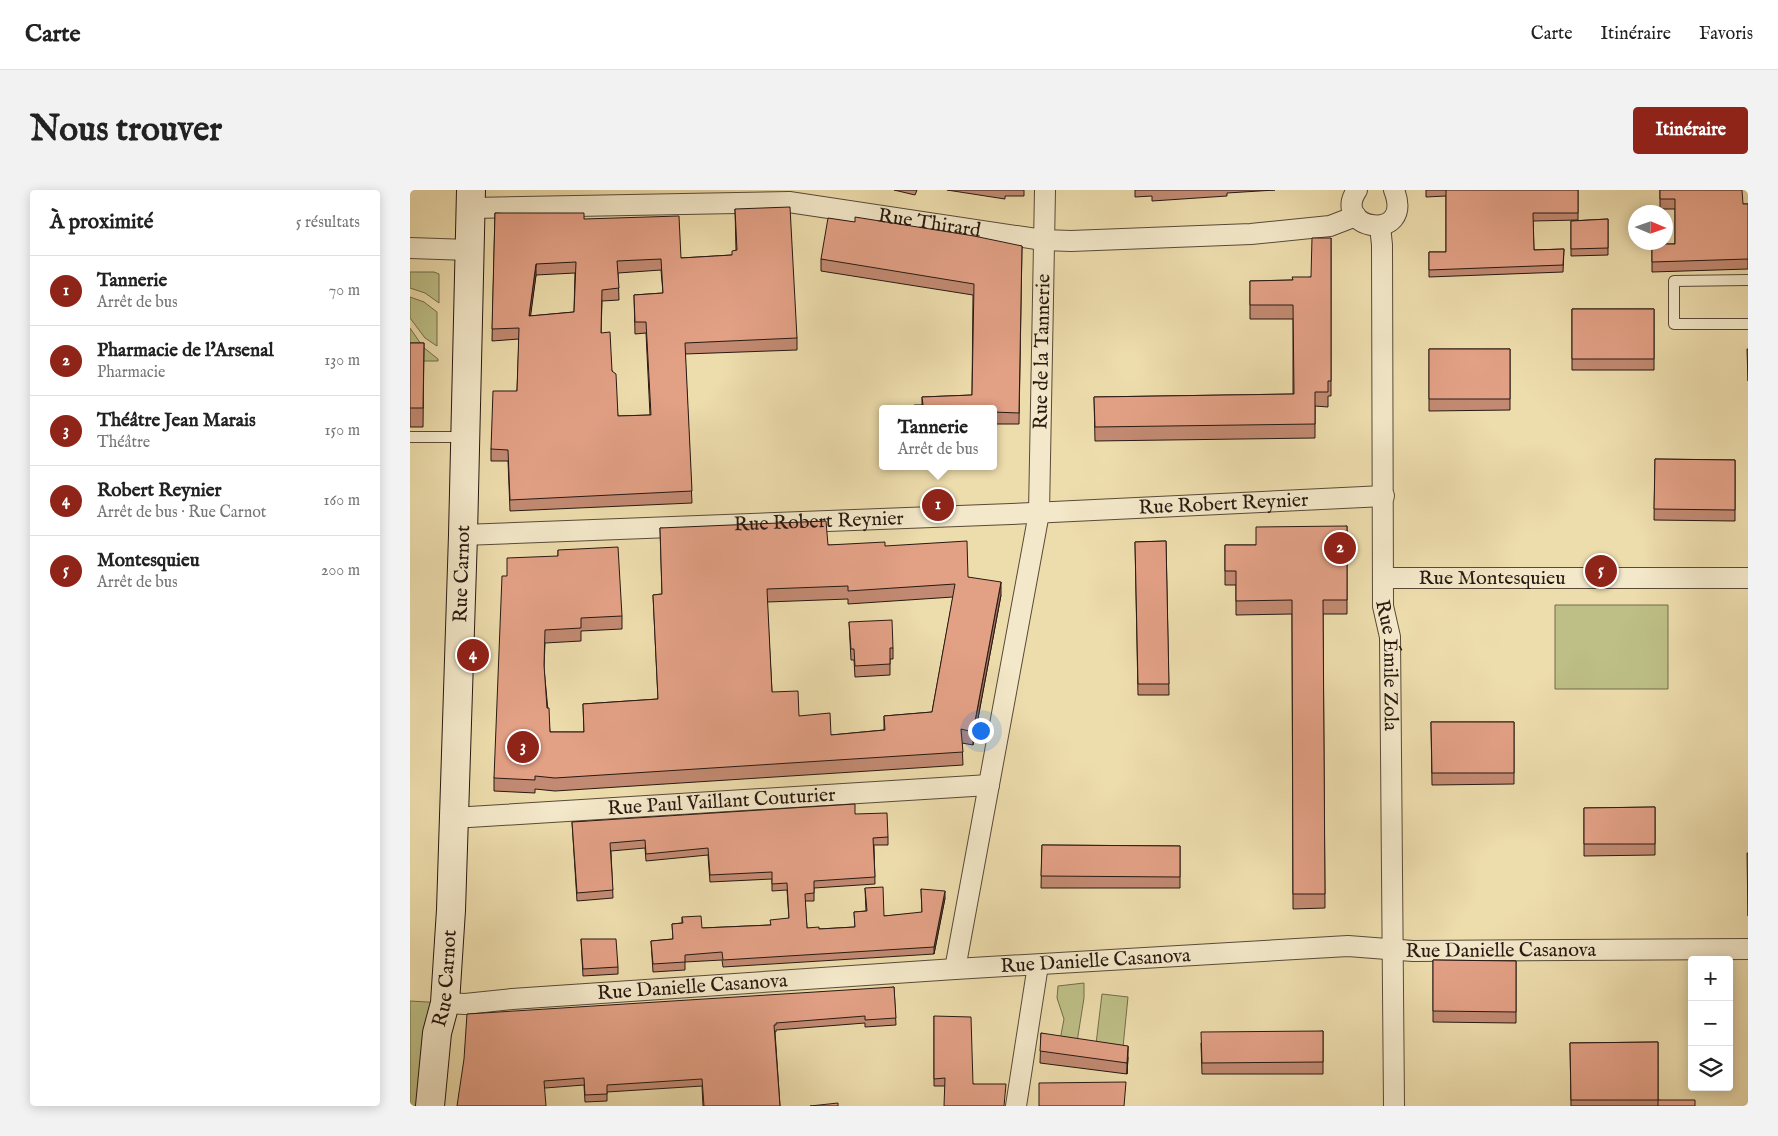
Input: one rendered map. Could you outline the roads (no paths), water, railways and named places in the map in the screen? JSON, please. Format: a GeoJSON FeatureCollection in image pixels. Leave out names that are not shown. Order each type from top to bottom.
{"type":"FeatureCollection","features":[{"type":"Feature","properties":{"kind":"main road","name":"Rue Carnot"},"geometry":{"type":"LineString","coordinates":[[430,1106],[437,1032],[445,1003],[451,910],[471,199]]}},
{"type":"Feature","properties":{"kind":"street","name":"Rue de la Tannerie"},"geometry":{"type":"LineString","coordinates":[[955,969],[1039,513],[1045,190]]}},
{"type":"Feature","properties":{"kind":"street"},"geometry":{"type":"LineString","coordinates":[[1357,190],[1353,195],[1352,206],[1356,216],[1362,223],[1371,226],[1380,226],[1390,221],[1396,212],[1398,200],[1394,190]]}},
{"type":"Feature","properties":{"kind":"street","name":"Rue Thirard"},"geometry":{"type":"LineString","coordinates":[[471,199],[789,202],[1043,240],[1070,241],[1250,234],[1330,226],[1356,216]]}},
{"type":"Feature","properties":{"kind":"street","name":"Rue Émile Zola"},"geometry":{"type":"LineString","coordinates":[[1380,226],[1382,245],[1384,606],[1390,637],[1394,1106]]}},
{"type":"Feature","properties":{"kind":"street"},"geometry":{"type":"LineString","coordinates":[[410,248],[469,250]]}},
{"type":"Feature","properties":{"kind":"street","name":"Rue Robert Reynier"},"geometry":{"type":"LineString","coordinates":[[463,534],[1039,513],[1384,496]]}},
{"type":"Feature","properties":{"kind":"street","name":"Rue Montesquieu"},"geometry":{"type":"LineString","coordinates":[[1384,578],[1748,578]]}},
{"type":"Feature","properties":{"kind":"street","name":"Rue Paul Vaillant Couturier"},"geometry":{"type":"LineString","coordinates":[[454,818],[989,785]]}},
{"type":"Feature","properties":{"kind":"street","name":"Rue Danielle Casanova"},"geometry":{"type":"LineString","coordinates":[[445,1003],[465,1004],[512,999],[955,969],[1348,946],[1422,951],[1748,949]]}},
{"type":"Feature","properties":{"kind":"street"},"geometry":{"type":"LineString","coordinates":[[1016,1106],[1038,964]]}},
{"type":"Feature","properties":{"kind":"lane"},"geometry":{"type":"LineString","coordinates":[[1748,280],[1674,281],[1674,324],[1748,324]]}},
{"type":"Feature","properties":{"kind":"lane"},"geometry":{"type":"LineString","coordinates":[[410,437],[465,437]]}},
{"type":"Feature","properties":{"kind":"place","name":"Tannerie"},"geometry":{"type":"Point","coordinates":[938,505]}},
{"type":"Feature","properties":{"kind":"place","name":"Pharmacie de l'Arsenal"},"geometry":{"type":"Point","coordinates":[1340,548]}},
{"type":"Feature","properties":{"kind":"place","name":"Montesquieu"},"geometry":{"type":"Point","coordinates":[1601,571]}},
{"type":"Feature","properties":{"kind":"place","name":"Robert Reynier"},"geometry":{"type":"Point","coordinates":[473,655]}},
{"type":"Feature","properties":{"kind":"place","name":"Théâtre Jean Marais"},"geometry":{"type":"Point","coordinates":[523,747]}}]}
